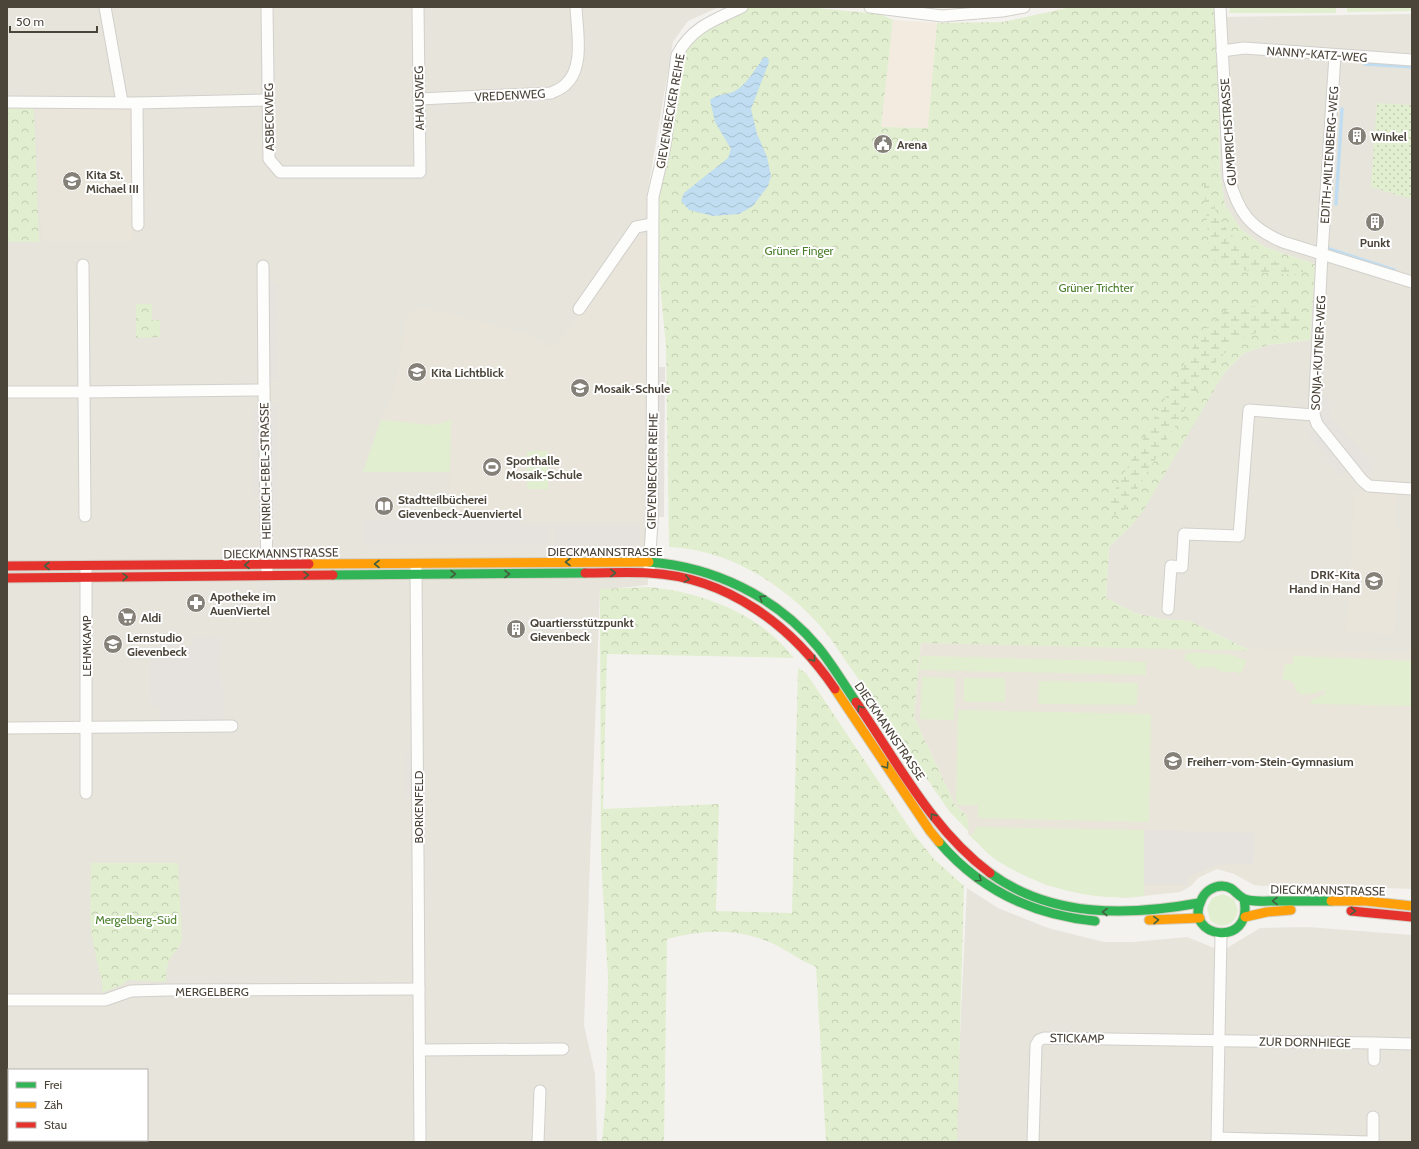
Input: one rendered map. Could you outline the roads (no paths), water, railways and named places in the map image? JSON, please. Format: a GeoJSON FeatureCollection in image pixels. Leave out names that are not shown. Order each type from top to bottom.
{"type":"FeatureCollection","features":[{"type":"Feature","properties":{"kind":"street"},"geometry":{"type":"LineString","coordinates":[[105,7],[122,102]]}},
{"type":"Feature","properties":{"kind":"street","name":"ASBECKWEG"},"geometry":{"type":"LineString","coordinates":[[267,7],[269,159],[280,172],[403,172]]}},
{"type":"Feature","properties":{"kind":"street","name":"AHAUSWEG"},"geometry":{"type":"LineString","coordinates":[[403,172],[420,172],[418,7]]}},
{"type":"Feature","properties":{"kind":"street","name":"VREDENWEG"},"geometry":{"type":"LineString","coordinates":[[419,99],[551,93],[564,86],[573,77],[578,65],[576,7]]}},
{"type":"Feature","properties":{"kind":"street","name":"GIEVENBECKER REIHE"},"geometry":{"type":"LineString","coordinates":[[649,568],[652,509],[653,197],[665,146],[677,55],[684,42],[694,32],[705,24],[742,7]]}},
{"type":"Feature","properties":{"kind":"street"},"geometry":{"type":"LineString","coordinates":[[870,7],[942,16],[1002,11],[1024,7]]}},
{"type":"Feature","properties":{"kind":"street","name":"GUMPRICHSTRASSE"},"geometry":{"type":"LineString","coordinates":[[1220,7],[1229,178],[1233,194],[1240,210],[1251,223],[1266,235],[1412,282]]}},
{"type":"Feature","properties":{"kind":"street","name":"NANNY-KATZ-WEG"},"geometry":{"type":"LineString","coordinates":[[1222,51],[1244,48],[1412,60]]}},
{"type":"Feature","properties":{"kind":"street","name":"EDITH-MILTENBERG-WEG"},"geometry":{"type":"LineString","coordinates":[[1322,254],[1335,55]]}},
{"type":"Feature","properties":{"kind":"street"},"geometry":{"type":"LineString","coordinates":[[7,102],[137,103],[268,100]]}},
{"type":"Feature","properties":{"kind":"street"},"geometry":{"type":"LineString","coordinates":[[137,103],[138,225]]}},
{"type":"Feature","properties":{"kind":"street"},"geometry":{"type":"LineString","coordinates":[[579,309],[636,227],[652,224]]}},
{"type":"Feature","properties":{"kind":"street","name":"SONJA-KUTNER-WEG"},"geometry":{"type":"LineString","coordinates":[[1322,254],[1314,414],[1317,424],[1362,480],[1369,486],[1412,489]]}},
{"type":"Feature","properties":{"kind":"street"},"geometry":{"type":"LineString","coordinates":[[83,265],[85,516]]}},
{"type":"Feature","properties":{"kind":"street","name":"HEINRICH-EBEL-STRASSE"},"geometry":{"type":"LineString","coordinates":[[263,266],[267,570]]}},
{"type":"Feature","properties":{"kind":"street","name":"HEINRICH-EBEL-STRASSE"},"geometry":{"type":"LineString","coordinates":[[7,392],[264,390]]}},
{"type":"Feature","properties":{"kind":"street"},"geometry":{"type":"LineString","coordinates":[[1168,609],[1171,566],[1182,567],[1184,534],[1239,536],[1249,410],[1314,414]]}},
{"type":"Feature","properties":{"kind":"street","name":"DIECKMANNSTRASSE"},"geometry":{"type":"LineString","coordinates":[[7,566],[86,566],[267,570],[688,568],[731,581],[766,601],[793,622],[812,640],[827,660],[940,827],[973,861],[999,880],[1040,900],[1095,912],[1164,909],[1199,903],[1206,893],[1212,888],[1220,886],[1234,889],[1244,899],[1254,901],[1366,901],[1412,906]]}},
{"type":"Feature","properties":{"kind":"street","name":"LEHMKAMP"},"geometry":{"type":"LineString","coordinates":[[86,566],[86,793]]}},
{"type":"Feature","properties":{"kind":"street","name":"DIECKMANNSTRASSE"},"geometry":{"type":"LineString","coordinates":[[649,568],[720,589],[756,607],[787,630],[805,648],[823,672],[933,834],[950,854],[971,873],[1003,894],[1034,909],[1070,919],[1106,921]]}},
{"type":"Feature","properties":{"kind":"street","name":"BORKENFELD"},"geometry":{"type":"LineString","coordinates":[[416,569],[420,1142]]}},
{"type":"Feature","properties":{"kind":"street","name":"DIECKMANNSTRASSE"},"geometry":{"type":"LineString","coordinates":[[7,578],[86,577],[267,570]]}},
{"type":"Feature","properties":{"kind":"street"},"geometry":{"type":"LineString","coordinates":[[7,728],[232,726]]}},
{"type":"Feature","properties":{"kind":"street"},"geometry":{"type":"LineString","coordinates":[[1199,903],[1200,918],[1208,929],[1221,934],[1234,931],[1241,925],[1245,917],[1246,908],[1244,899]]}},
{"type":"Feature","properties":{"kind":"street","name":"DIECKMANNSTRASSE"},"geometry":{"type":"LineString","coordinates":[[1245,917],[1267,912],[1316,910],[1366,911],[1412,917]]}},
{"type":"Feature","properties":{"kind":"street"},"geometry":{"type":"LineString","coordinates":[[1140,921],[1200,918]]}},
{"type":"Feature","properties":{"kind":"street"},"geometry":{"type":"LineString","coordinates":[[1221,934],[1218,1140],[1371,1142],[1374,1117]]}},
{"type":"Feature","properties":{"kind":"street","name":"MERGELBERG"},"geometry":{"type":"LineString","coordinates":[[7,1000],[105,1000],[131,992],[168,990],[419,989]]}},
{"type":"Feature","properties":{"kind":"street","name":"STICKAMP"},"geometry":{"type":"LineString","coordinates":[[1033,1142],[1036,1051],[1039,1040],[1044,1038],[1219,1041]]}},
{"type":"Feature","properties":{"kind":"street","name":"ZUR DORNHIEGE"},"geometry":{"type":"LineString","coordinates":[[1219,1041],[1412,1044]]}},
{"type":"Feature","properties":{"kind":"street"},"geometry":{"type":"LineString","coordinates":[[1374,1043],[1374,1060]]}},
{"type":"Feature","properties":{"kind":"street"},"geometry":{"type":"LineString","coordinates":[[420,1050],[563,1049]]}},
{"type":"Feature","properties":{"kind":"street"},"geometry":{"type":"LineString","coordinates":[[538,1142],[540,1091]]}},
{"type":"Feature","properties":{"kind":"water"},"geometry":{"type":"Polygon","coordinates":[[[764,57],[768,58],[769,62],[751,109],[757,134],[767,157],[771,176],[768,186],[753,206],[739,214],[713,216],[689,210],[681,201],[684,193],[728,158],[731,149],[715,122],[710,100],[733,92],[742,86],[764,57]]]}},
{"type":"Feature","properties":{"kind":"waterway"},"geometry":{"type":"LineString","coordinates":[[1365,64],[1412,67]]}},
{"type":"Feature","properties":{"kind":"waterway"},"geometry":{"type":"LineString","coordinates":[[1336,204],[1342,109]]}},
{"type":"Feature","properties":{"kind":"waterway"},"geometry":{"type":"LineString","coordinates":[[1326,247],[1394,270]]}},
{"type":"Feature","properties":{"kind":"place","name":"Winkel"},"geometry":{"type":"Point","coordinates":[1357,136]}},
{"type":"Feature","properties":{"kind":"place","name":"Arena"},"geometry":{"type":"Point","coordinates":[883,144]}},
{"type":"Feature","properties":{"kind":"place","name":"Kita St. Michael III"},"geometry":{"type":"Point","coordinates":[72,181]}},
{"type":"Feature","properties":{"kind":"place","name":"Punkt"},"geometry":{"type":"Point","coordinates":[1375,222]}},
{"type":"Feature","properties":{"kind":"place","name":"Kita Lichtblick"},"geometry":{"type":"Point","coordinates":[417,372]}},
{"type":"Feature","properties":{"kind":"place","name":"Mosaik-Schule"},"geometry":{"type":"Point","coordinates":[580,388]}},
{"type":"Feature","properties":{"kind":"place","name":"Sporthalle Mosaik-Schule"},"geometry":{"type":"Point","coordinates":[492,467]}},
{"type":"Feature","properties":{"kind":"place","name":"Stadtteilbücherei Gievenbeck-Auenviertel"},"geometry":{"type":"Point","coordinates":[384,506]}},
{"type":"Feature","properties":{"kind":"place","name":"DRK-Kita Hand in Hand"},"geometry":{"type":"Point","coordinates":[1374,581]}},
{"type":"Feature","properties":{"kind":"place","name":"Apotheke im AuenViertel"},"geometry":{"type":"Point","coordinates":[196,603]}},
{"type":"Feature","properties":{"kind":"place","name":"Aldi"},"geometry":{"type":"Point","coordinates":[127,617]}},
{"type":"Feature","properties":{"kind":"place","name":"Quartiersstützpunkt Gievenbeck"},"geometry":{"type":"Point","coordinates":[516,629]}},
{"type":"Feature","properties":{"kind":"place","name":"Lernstudio Gievenbeck"},"geometry":{"type":"Point","coordinates":[113,644]}},
{"type":"Feature","properties":{"kind":"place","name":"Freiherr-vom-Stein-Gymnasium"},"geometry":{"type":"Point","coordinates":[1173,761]}},
{"type":"Feature","properties":{"kind":"park label","name":"Grüner Finger"},"geometry":{"type":"Point","coordinates":[799,250]}},
{"type":"Feature","properties":{"kind":"park label","name":"Grüner Trichter"},"geometry":{"type":"Point","coordinates":[1096,287]}},
{"type":"Feature","properties":{"kind":"park label","name":"Mergelberg-Süd"},"geometry":{"type":"Point","coordinates":[136,919]}}]}
